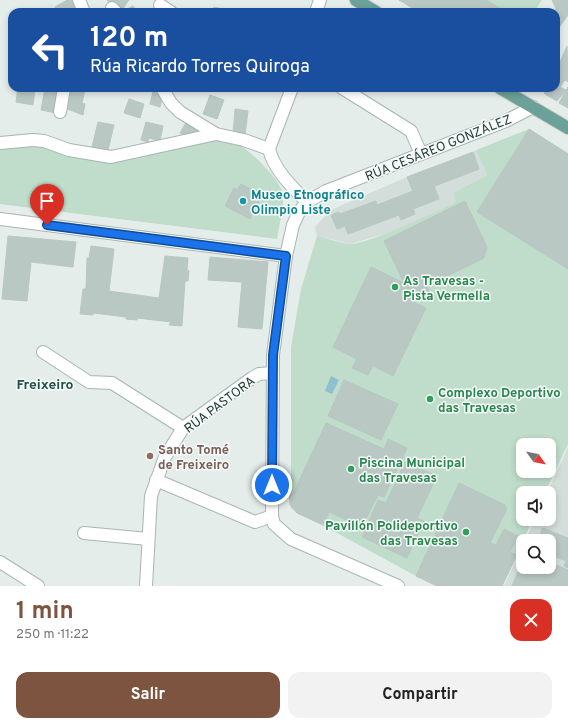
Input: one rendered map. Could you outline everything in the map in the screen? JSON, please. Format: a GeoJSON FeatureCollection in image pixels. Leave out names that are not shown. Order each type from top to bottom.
{"type":"FeatureCollection","features":[{"type":"Feature","properties":{"kind":"main road"},"geometry":{"type":"LineString","coordinates":[[356,0],[369,8]]}},
{"type":"Feature","properties":{"kind":"main road"},"geometry":{"type":"LineString","coordinates":[[507,92],[568,128]]}},
{"type":"Feature","properties":{"kind":"street"},"geometry":{"type":"LineString","coordinates":[[160,5],[165,8]]}},
{"type":"Feature","properties":{"kind":"street"},"geometry":{"type":"LineString","coordinates":[[60,112],[63,92]]}},
{"type":"Feature","properties":{"kind":"street"},"geometry":{"type":"LineString","coordinates":[[164,92],[171,103],[180,112],[216,134],[244,140],[269,149]]}},
{"type":"Feature","properties":{"kind":"street"},"geometry":{"type":"LineString","coordinates":[[290,92],[269,149],[271,158],[292,187],[307,202]]}},
{"type":"Feature","properties":{"kind":"street"},"geometry":{"type":"LineString","coordinates":[[348,92],[411,131],[421,154]]}},
{"type":"Feature","properties":{"kind":"street","name":"RÚA CESÁREO GONZÁLEZ"},"geometry":{"type":"LineString","coordinates":[[272,516],[273,355],[286,256],[293,225],[299,212],[307,202],[326,191],[506,121],[533,107]]}},
{"type":"Feature","properties":{"kind":"street"},"geometry":{"type":"LineString","coordinates":[[0,143],[44,141],[70,150],[111,157],[216,134]]}},
{"type":"Feature","properties":{"kind":"street"},"geometry":{"type":"LineString","coordinates":[[0,219],[286,256]]}},
{"type":"Feature","properties":{"kind":"street"},"geometry":{"type":"LineString","coordinates":[[43,352],[89,382],[112,383],[183,428]]}},
{"type":"Feature","properties":{"kind":"street","name":"RÚA PASTORA"},"geometry":{"type":"LineString","coordinates":[[146,586],[151,496],[164,457],[183,428],[252,378],[259,374],[273,373]]}},
{"type":"Feature","properties":{"kind":"street"},"geometry":{"type":"LineString","coordinates":[[156,480],[255,522],[272,516],[274,524],[291,539],[398,586]]}},
{"type":"Feature","properties":{"kind":"street"},"geometry":{"type":"LineString","coordinates":[[84,533],[148,539]]}},
{"type":"Feature","properties":{"kind":"street"},"geometry":{"type":"LineString","coordinates":[[0,562],[38,586]]}},
{"type":"Feature","properties":{"kind":"shaded area"},"geometry":{"type":"Polygon","coordinates":[[[476,150],[487,175],[453,193],[457,202],[409,226],[351,244],[317,236],[315,227],[331,210],[407,177],[479,169],[473,152],[476,150]]]}},
{"type":"Feature","properties":{"kind":"shaded area"},"geometry":{"type":"Polygon","coordinates":[[[568,447],[568,586],[504,586],[516,560],[516,574],[556,574],[556,534],[528,534],[532,526],[556,526],[556,486],[550,486],[554,478],[556,478],[556,473],[568,447]]]}},
{"type":"Feature","properties":{"kind":"green space"},"geometry":{"type":"Polygon","coordinates":[[[486,0],[542,0],[537,8],[499,8],[486,0]]]}},
{"type":"Feature","properties":{"kind":"green space","name":"Complexo Deportivo das Travesas"},"geometry":{"type":"Polygon","coordinates":[[[529,129],[568,153],[568,444],[556,470],[556,438],[516,438],[516,478],[552,478],[548,486],[516,486],[516,526],[530,526],[526,534],[516,534],[516,556],[502,586],[443,586],[416,576],[291,508],[291,347],[301,289],[317,236],[350,244],[371,239],[403,227],[456,202],[453,193],[487,175],[476,150],[529,129]]]}},
{"type":"Feature","properties":{"kind":"green space"},"geometry":{"type":"Polygon","coordinates":[[[218,140],[234,142],[242,146],[264,166],[277,182],[283,195],[283,200],[277,239],[0,204],[0,148],[33,142],[108,159],[218,140]]]}},
{"type":"Feature","properties":{"kind":"water"},"geometry":{"type":"Polygon","coordinates":[[[331,376],[339,380],[332,394],[325,391],[331,376]]]}},
{"type":"Feature","properties":{"kind":"building"},"geometry":{"type":"Polygon","coordinates":[[[67,0],[75,0],[80,8],[56,8],[67,0]]]}},
{"type":"Feature","properties":{"kind":"building"},"geometry":{"type":"Polygon","coordinates":[[[107,0],[129,0],[123,8],[117,8],[107,0]]]}},
{"type":"Feature","properties":{"kind":"building"},"geometry":{"type":"Polygon","coordinates":[[[399,0],[486,0],[500,8],[412,8],[399,0]]]}},
{"type":"Feature","properties":{"kind":"building"},"geometry":{"type":"Polygon","coordinates":[[[552,0],[568,0],[568,15],[560,26],[560,8],[556,8],[552,0]]]}},
{"type":"Feature","properties":{"kind":"building"},"geometry":{"type":"Polygon","coordinates":[[[567,46],[568,82],[565,80],[560,87],[560,63],[567,46]]]}},
{"type":"Feature","properties":{"kind":"building"},"geometry":{"type":"Polygon","coordinates":[[[560,87],[566,90],[557,101],[545,94],[544,92],[560,92],[560,87]]]}},
{"type":"Feature","properties":{"kind":"building"},"geometry":{"type":"Polygon","coordinates":[[[568,87],[568,108],[559,103],[568,87]]]}},
{"type":"Feature","properties":{"kind":"building"},"geometry":{"type":"Polygon","coordinates":[[[17,92],[35,92],[33,105],[16,102],[17,92]]]}},
{"type":"Feature","properties":{"kind":"building"},"geometry":{"type":"Polygon","coordinates":[[[44,92],[59,92],[56,113],[41,110],[44,92]]]}},
{"type":"Feature","properties":{"kind":"building"},"geometry":{"type":"Polygon","coordinates":[[[67,92],[84,92],[82,103],[85,104],[83,115],[65,108],[67,92]]]}},
{"type":"Feature","properties":{"kind":"building"},"geometry":{"type":"Polygon","coordinates":[[[153,92],[163,95],[160,107],[150,104],[153,92]]]}},
{"type":"Feature","properties":{"kind":"building"},"geometry":{"type":"Polygon","coordinates":[[[210,95],[224,100],[217,119],[203,114],[210,95]]]}},
{"type":"Feature","properties":{"kind":"building"},"geometry":{"type":"Polygon","coordinates":[[[129,99],[144,104],[140,118],[124,113],[129,99]]]}},
{"type":"Feature","properties":{"kind":"building"},"geometry":{"type":"Polygon","coordinates":[[[235,109],[248,111],[245,135],[233,134],[235,109]]]}},
{"type":"Feature","properties":{"kind":"building"},"geometry":{"type":"Polygon","coordinates":[[[188,119],[202,127],[195,138],[180,133],[188,119]]]}},
{"type":"Feature","properties":{"kind":"building"},"geometry":{"type":"Polygon","coordinates":[[[98,122],[114,125],[108,150],[92,147],[98,122]]]}},
{"type":"Feature","properties":{"kind":"building"},"geometry":{"type":"Polygon","coordinates":[[[146,122],[163,126],[160,141],[149,138],[148,142],[141,140],[146,122]]]}},
{"type":"Feature","properties":{"kind":"building"},"geometry":{"type":"Polygon","coordinates":[[[529,129],[568,154],[568,269],[477,212],[529,129]]]}},
{"type":"Feature","properties":{"kind":"building"},"geometry":{"type":"Polygon","coordinates":[[[473,152],[479,169],[414,194],[407,177],[473,152]]]}},
{"type":"Feature","properties":{"kind":"building","name":"Museo Etnográfico Olimpio Liste"},"geometry":{"type":"Polygon","coordinates":[[[241,184],[262,195],[250,219],[225,206],[234,188],[237,190],[241,184]]]}},
{"type":"Feature","properties":{"kind":"building"},"geometry":{"type":"Polygon","coordinates":[[[434,186],[439,199],[413,209],[415,214],[401,220],[399,215],[348,234],[345,226],[337,229],[331,215],[339,212],[340,214],[376,201],[377,205],[413,191],[414,194],[434,186]]]}},
{"type":"Feature","properties":{"kind":"building","name":"As Travesas - Pista Vermella"},"geometry":{"type":"Polygon","coordinates":[[[465,201],[487,247],[484,258],[427,286],[429,289],[426,295],[416,291],[411,301],[426,308],[393,376],[373,366],[368,375],[352,368],[357,359],[333,347],[371,267],[404,283],[384,241],[465,201]]]}},
{"type":"Feature","properties":{"kind":"building"},"geometry":{"type":"Polygon","coordinates":[[[8,236],[76,242],[73,267],[31,262],[27,301],[2,299],[8,236]]]}},
{"type":"Feature","properties":{"kind":"building"},"geometry":{"type":"Polygon","coordinates":[[[91,246],[114,249],[109,291],[159,298],[165,256],[188,258],[187,270],[189,271],[188,281],[185,281],[182,326],[169,325],[171,322],[137,318],[137,320],[94,313],[93,315],[80,314],[83,289],[86,289],[87,258],[89,258],[91,246]]]}},
{"type":"Feature","properties":{"kind":"building"},"geometry":{"type":"Polygon","coordinates":[[[210,257],[268,262],[262,329],[238,327],[242,282],[208,280],[210,257]]]}},
{"type":"Feature","properties":{"kind":"building"},"geometry":{"type":"Polygon","coordinates":[[[344,380],[398,404],[381,440],[328,416],[344,380]]]}},
{"type":"Feature","properties":{"kind":"building","name":"Piscina Municipal das Travesas"},"geometry":{"type":"Polygon","coordinates":[[[326,423],[384,449],[388,439],[407,448],[384,497],[378,495],[362,527],[329,512],[323,525],[297,513],[290,505],[289,489],[293,494],[326,423]]]}},
{"type":"Feature","properties":{"kind":"building"},"geometry":{"type":"Polygon","coordinates":[[[405,462],[437,476],[417,518],[424,521],[407,558],[362,537],[378,500],[386,503],[405,462]]]}},
{"type":"Feature","properties":{"kind":"building","name":"Pavillón Polideportivo das Travesas"},"geometry":{"type":"Polygon","coordinates":[[[459,483],[505,505],[507,509],[490,543],[496,545],[504,529],[516,535],[516,540],[510,552],[516,555],[516,557],[502,586],[437,586],[416,576],[459,483]]]}},
{"type":"Feature","properties":{"kind":"building"},"geometry":{"type":"Polygon","coordinates":[[[543,528],[568,538],[568,568],[564,566],[566,561],[556,557],[556,534],[540,534],[543,528]]]}},
{"type":"Feature","properties":{"kind":"building"},"geometry":{"type":"Polygon","coordinates":[[[556,565],[568,570],[568,586],[512,586],[517,574],[556,574],[556,565]]]}},
{"type":"Feature","properties":{"kind":"place","name":"Museo Etnográfico Olimpio Liste"},"geometry":{"type":"Point","coordinates":[243,201]}},
{"type":"Feature","properties":{"kind":"place","name":"As Travesas - Pista Vermella"},"geometry":{"type":"Point","coordinates":[395,287]}},
{"type":"Feature","properties":{"kind":"place","name":"Complexo Deportivo das Travesas"},"geometry":{"type":"Point","coordinates":[430,399]}},
{"type":"Feature","properties":{"kind":"place","name":"Santo Tomé de Freixeiro"},"geometry":{"type":"Point","coordinates":[150,456]}},
{"type":"Feature","properties":{"kind":"place","name":"Piscina Municipal das Travesas"},"geometry":{"type":"Point","coordinates":[351,469]}},
{"type":"Feature","properties":{"kind":"place","name":"Pavillón Polideportivo das Travesas"},"geometry":{"type":"Point","coordinates":[466,532]}},
{"type":"Feature","properties":{"kind":"district","name":"Freixeiro"},"geometry":{"type":"Point","coordinates":[45,384]}},
{"type":"Feature","properties":{"kind":"route"},"geometry":{"type":"LineString","coordinates":[[47,225],[286,256],[273,355],[272,485]]}}]}
